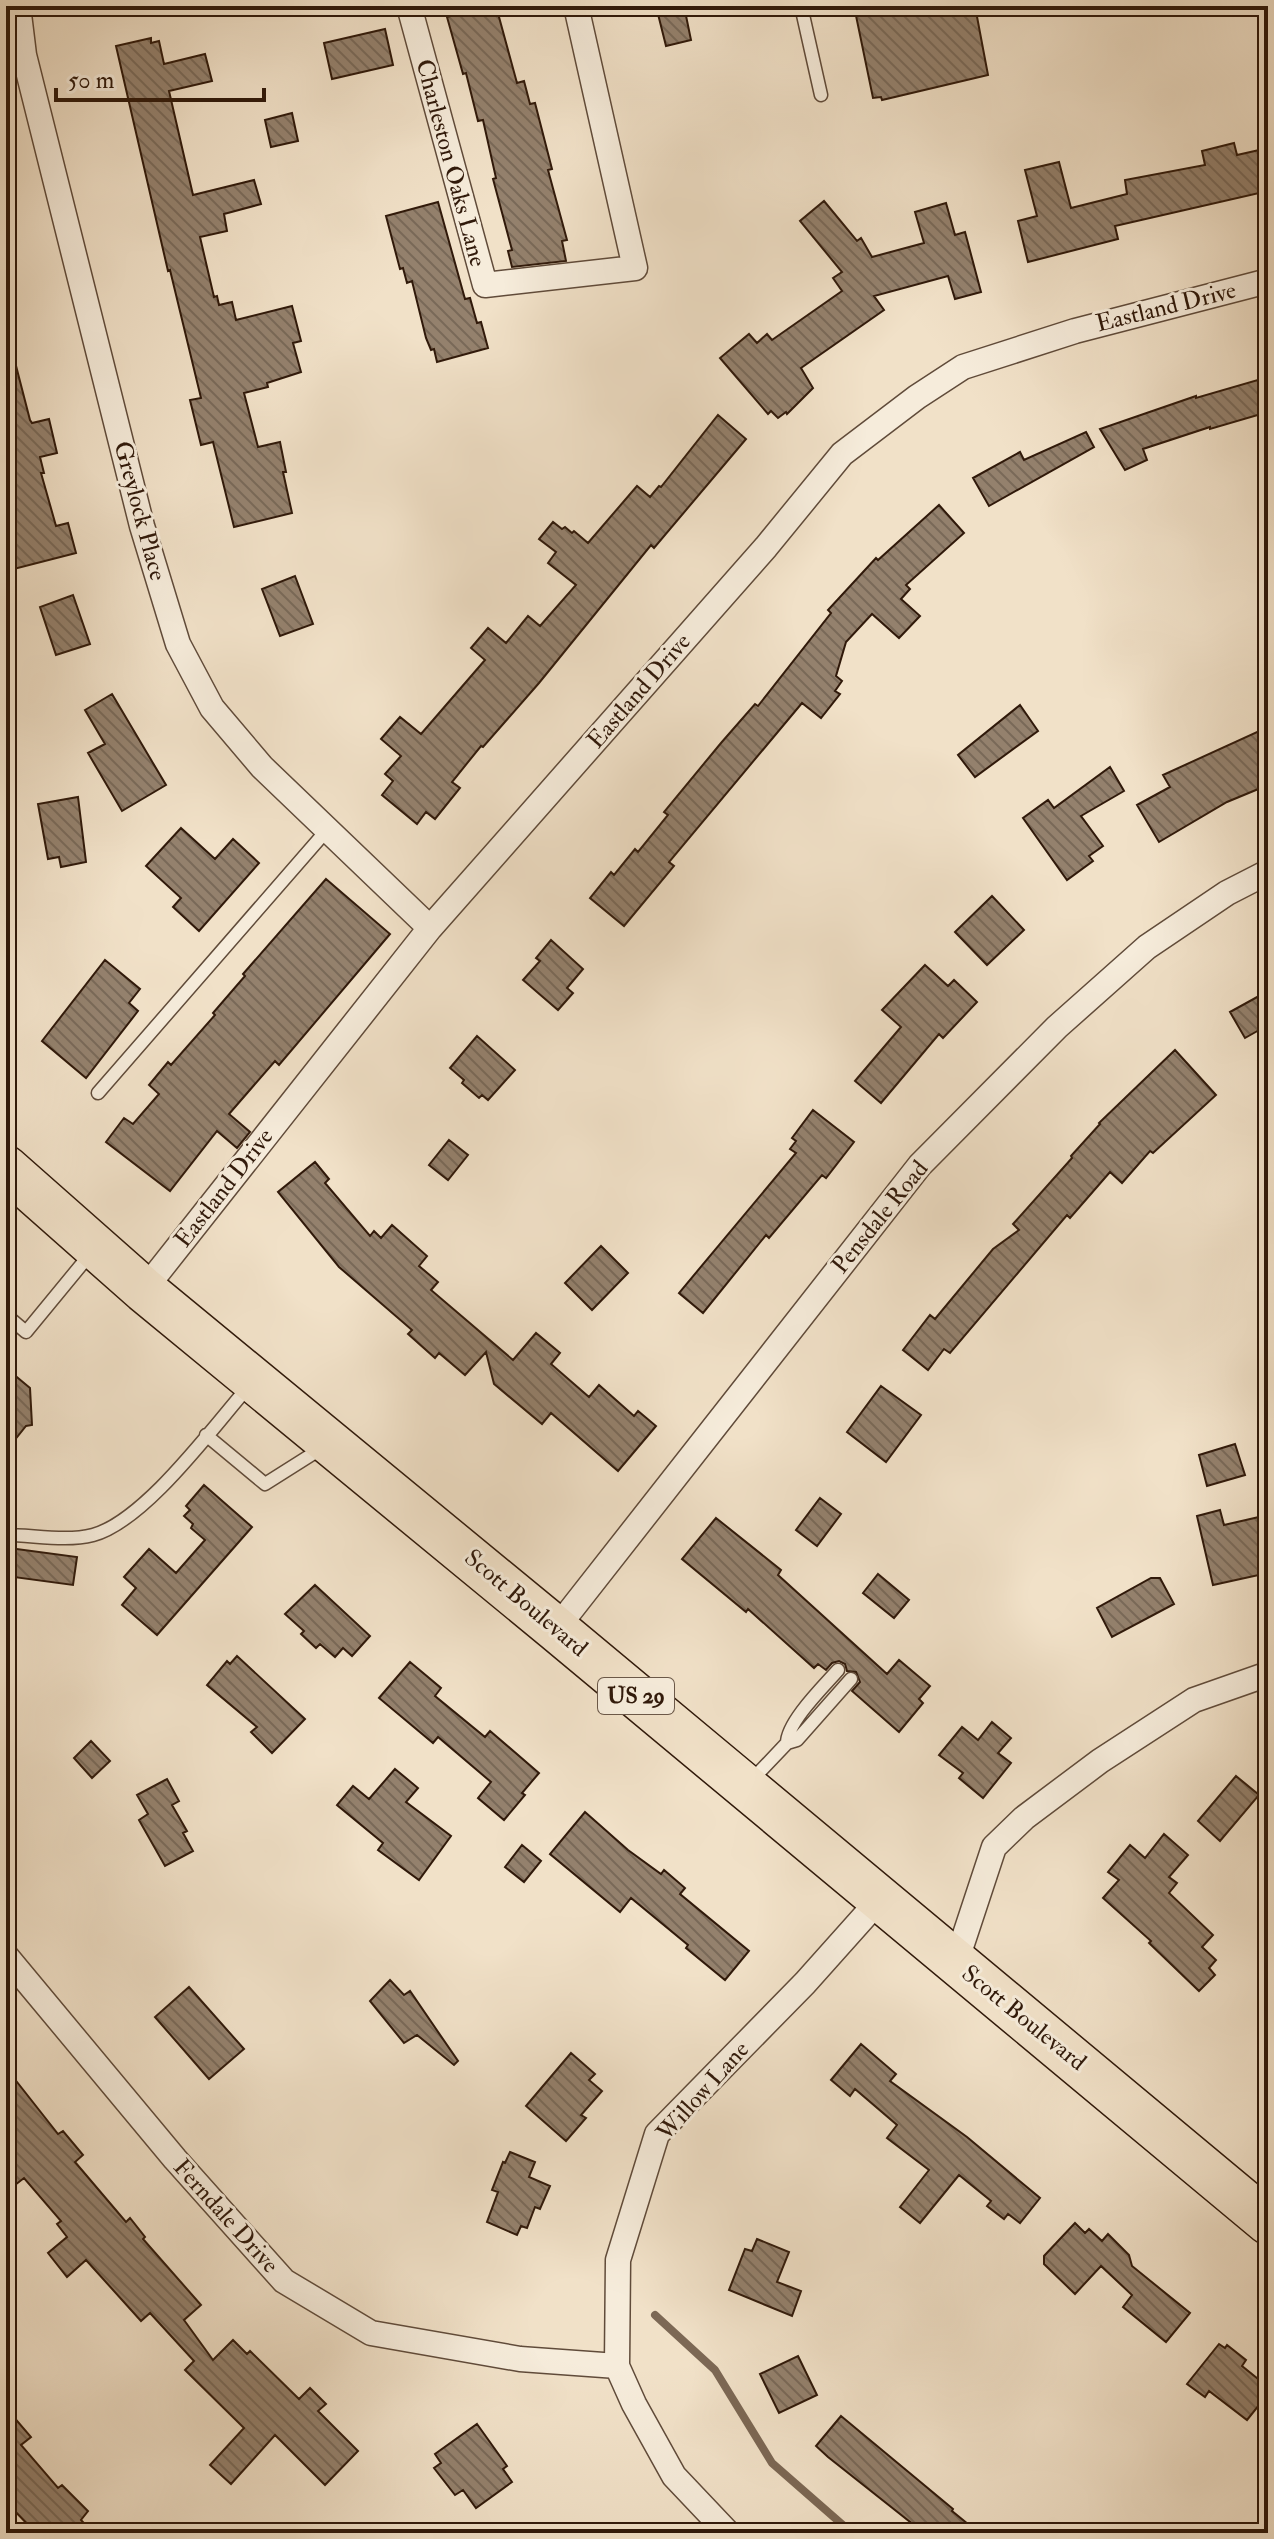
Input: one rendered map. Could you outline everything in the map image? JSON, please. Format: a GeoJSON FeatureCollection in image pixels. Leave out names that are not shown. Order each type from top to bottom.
{"type":"FeatureCollection","features":[{"type":"Feature","properties":{"kind":"highway","name":"Scott Boulevard"},"geometry":{"type":"LineString","coordinates":[[6,1168],[144,1290],[1268,2222]]}},
{"type":"Feature","properties":{"kind":"street","name":"Greylock Place"},"geometry":{"type":"LineString","coordinates":[[18,6],[24,55],[142,526],[178,644],[212,708],[262,767],[430,928]]}},
{"type":"Feature","properties":{"kind":"street","name":"Charleston Oaks Lane"},"geometry":{"type":"LineString","coordinates":[[409,6],[485,285],[635,268],[576,6]]}},
{"type":"Feature","properties":{"kind":"street","name":"Eastland Drive"},"geometry":{"type":"LineString","coordinates":[[144,1290],[430,928],[766,547],[842,454],[917,397],[963,367],[1075,331],[1268,281]]}},
{"type":"Feature","properties":{"kind":"street","name":"Pensdale Road"},"geometry":{"type":"LineString","coordinates":[[556,1629],[920,1165],[1057,1027],[1147,947],[1227,893],[1268,872]]}},
{"type":"Feature","properties":{"kind":"street"},"geometry":{"type":"LineString","coordinates":[[956,1962],[994,1847],[1024,1818],[1100,1761],[1194,1700],[1268,1674]]}},
{"type":"Feature","properties":{"kind":"street","name":"Willow Lane"},"geometry":{"type":"LineString","coordinates":[[728,2533],[674,2476],[617,2366],[618,2260],[657,2134],[805,1983],[880,1899]]}},
{"type":"Feature","properties":{"kind":"street","name":"Ferndale Drive"},"geometry":{"type":"LineString","coordinates":[[6,1956],[175,2159],[284,2281],[371,2333],[520,2359],[617,2366]]}},
{"type":"Feature","properties":{"kind":"lane"},"geometry":{"type":"LineString","coordinates":[[801,6],[821,95]]}},
{"type":"Feature","properties":{"kind":"lane"},"geometry":{"type":"LineString","coordinates":[[98,1093],[327,830]]}},
{"type":"Feature","properties":{"kind":"lane"},"geometry":{"type":"LineString","coordinates":[[6,1315],[26,1332],[96,1247]]}},
{"type":"Feature","properties":{"kind":"lane"},"geometry":{"type":"LineString","coordinates":[[6,1535],[94,1535],[124,1520],[158,1491],[254,1380]]}},
{"type":"Feature","properties":{"kind":"lane"},"geometry":{"type":"LineString","coordinates":[[206,1435],[265,1484],[330,1443]]}},
{"type":"Feature","properties":{"kind":"lane"},"geometry":{"type":"LineString","coordinates":[[787,1743],[796,1721],[838,1670]]}},
{"type":"Feature","properties":{"kind":"lane"},"geometry":{"type":"LineString","coordinates":[[745,1787],[787,1743],[797,1740],[851,1679]]}},
{"type":"Feature","properties":{"kind":"building"},"geometry":{"type":"Polygon","coordinates":[[[496,6],[517,83],[524,81],[530,104],[535,103],[552,169],[548,170],[567,240],[562,241],[566,261],[512,267],[508,251],[512,250],[493,179],[496,178],[483,120],[478,121],[447,17],[496,6]]]}},
{"type":"Feature","properties":{"kind":"building"},"geometry":{"type":"Polygon","coordinates":[[[656,6],[684,6],[691,40],[666,46],[656,6]]]}},
{"type":"Feature","properties":{"kind":"building"},"geometry":{"type":"Polygon","coordinates":[[[854,6],[975,6],[988,75],[882,100],[881,97],[873,98],[854,6]]]}},
{"type":"Feature","properties":{"kind":"building"},"geometry":{"type":"Polygon","coordinates":[[[385,29],[393,65],[332,79],[324,43],[385,29]]]}},
{"type":"Feature","properties":{"kind":"building"},"geometry":{"type":"Polygon","coordinates":[[[151,38],[151,43],[159,41],[164,64],[205,54],[212,81],[169,91],[193,195],[254,180],[261,204],[224,214],[227,231],[200,237],[214,297],[217,296],[219,305],[232,302],[236,320],[292,306],[301,341],[293,343],[301,372],[267,383],[268,387],[244,393],[258,447],[280,442],[292,513],[234,527],[213,442],[201,445],[190,400],[201,398],[116,46],[151,38]]]}},
{"type":"Feature","properties":{"kind":"building"},"geometry":{"type":"Polygon","coordinates":[[[292,113],[298,141],[271,147],[265,120],[292,113]]]}},
{"type":"Feature","properties":{"kind":"building"},"geometry":{"type":"Polygon","coordinates":[[[1234,143],[1237,155],[1268,148],[1268,191],[1115,226],[1118,239],[1028,262],[1018,221],[1037,216],[1025,170],[1059,162],[1071,208],[1127,194],[1125,180],[1205,165],[1202,151],[1234,143]]]}},
{"type":"Feature","properties":{"kind":"building"},"geometry":{"type":"Polygon","coordinates":[[[824,201],[857,241],[861,238],[872,257],[924,243],[915,212],[946,203],[955,235],[965,232],[981,292],[955,299],[948,276],[874,296],[884,310],[801,368],[813,388],[787,414],[778,418],[771,411],[768,414],[720,358],[749,334],[757,343],[767,334],[772,340],[842,291],[833,278],[842,272],[800,221],[824,201]]]}},
{"type":"Feature","properties":{"kind":"building"},"geometry":{"type":"Polygon","coordinates":[[[438,202],[465,299],[470,298],[488,348],[437,362],[434,349],[431,350],[426,338],[412,281],[407,283],[403,268],[400,269],[386,216],[438,202]]]}},
{"type":"Feature","properties":{"kind":"building"},"geometry":{"type":"Polygon","coordinates":[[[14,358],[30,420],[32,423],[49,419],[57,453],[40,457],[44,473],[41,473],[56,526],[68,523],[76,553],[6,571],[6,359],[14,358]]]}},
{"type":"Feature","properties":{"kind":"building"},"geometry":{"type":"Polygon","coordinates":[[[1268,377],[1268,412],[1143,449],[1147,460],[1125,470],[1100,429],[1196,396],[1268,377]]]}},
{"type":"Feature","properties":{"kind":"building"},"geometry":{"type":"Polygon","coordinates":[[[718,415],[746,439],[654,548],[651,545],[539,683],[481,746],[452,782],[460,788],[435,819],[426,812],[417,824],[382,795],[393,781],[385,774],[401,756],[381,739],[400,717],[421,734],[485,660],[471,648],[488,628],[506,643],[528,616],[540,626],[576,585],[548,563],[556,552],[539,539],[553,522],[562,529],[565,527],[572,533],[574,531],[588,543],[637,486],[650,497],[661,487],[718,415]]]}},
{"type":"Feature","properties":{"kind":"building"},"geometry":{"type":"Polygon","coordinates":[[[1086,432],[1094,447],[989,506],[973,478],[1020,452],[1024,460],[1086,432]]]}},
{"type":"Feature","properties":{"kind":"building"},"geometry":{"type":"Polygon","coordinates":[[[939,505],[964,533],[906,585],[910,589],[901,599],[920,616],[899,638],[872,614],[846,642],[836,676],[842,681],[835,691],[840,694],[821,718],[802,703],[669,862],[674,866],[624,926],[590,898],[635,849],[638,852],[668,815],[664,812],[755,704],[758,706],[831,613],[828,610],[876,558],[878,560],[939,505]]]}},
{"type":"Feature","properties":{"kind":"building"},"geometry":{"type":"Polygon","coordinates":[[[295,576],[313,624],[280,636],[262,589],[295,576]]]}},
{"type":"Feature","properties":{"kind":"building"},"geometry":{"type":"Polygon","coordinates":[[[73,595],[90,644],[56,655],[40,607],[73,595]]]}},
{"type":"Feature","properties":{"kind":"building"},"geometry":{"type":"Polygon","coordinates":[[[112,694],[166,785],[122,811],[88,753],[105,744],[85,710],[112,694]]]}},
{"type":"Feature","properties":{"kind":"building"},"geometry":{"type":"Polygon","coordinates":[[[1020,705],[1038,731],[975,777],[958,755],[1020,705]]]}},
{"type":"Feature","properties":{"kind":"building"},"geometry":{"type":"Polygon","coordinates":[[[1268,727],[1268,785],[1227,802],[1159,842],[1137,805],[1170,787],[1163,775],[1268,727]]]}},
{"type":"Feature","properties":{"kind":"building"},"geometry":{"type":"Polygon","coordinates":[[[1110,767],[1124,791],[1081,816],[1103,846],[1089,856],[1093,861],[1067,880],[1023,818],[1048,800],[1054,808],[1110,767]]]}},
{"type":"Feature","properties":{"kind":"building"},"geometry":{"type":"Polygon","coordinates":[[[78,797],[86,862],[61,867],[59,857],[48,859],[38,804],[78,797]]]}},
{"type":"Feature","properties":{"kind":"building"},"geometry":{"type":"Polygon","coordinates":[[[181,828],[215,859],[233,839],[259,863],[199,931],[173,907],[181,898],[146,866],[181,828]]]}},
{"type":"Feature","properties":{"kind":"building"},"geometry":{"type":"Polygon","coordinates":[[[326,879],[390,934],[279,1065],[275,1061],[229,1114],[250,1132],[237,1148],[217,1131],[170,1191],[106,1142],[124,1118],[133,1124],[159,1094],[149,1085],[215,1015],[213,1013],[245,976],[243,974],[326,879]]]}},
{"type":"Feature","properties":{"kind":"building"},"geometry":{"type":"Polygon","coordinates":[[[992,896],[1024,930],[987,965],[955,932],[992,896]]]}},
{"type":"Feature","properties":{"kind":"building"},"geometry":{"type":"Polygon","coordinates":[[[551,940],[583,969],[567,988],[573,993],[558,1010],[523,980],[540,961],[536,958],[551,940]]]}},
{"type":"Feature","properties":{"kind":"building"},"geometry":{"type":"Polygon","coordinates":[[[105,960],[140,989],[129,1003],[138,1011],[86,1078],[42,1041],[105,960]]]}},
{"type":"Feature","properties":{"kind":"building"},"geometry":{"type":"Polygon","coordinates":[[[925,965],[948,986],[954,980],[977,1002],[943,1038],[939,1034],[881,1103],[855,1081],[901,1027],[882,1010],[925,965]]]}},
{"type":"Feature","properties":{"kind":"building"},"geometry":{"type":"Polygon","coordinates":[[[1268,991],[1268,1025],[1245,1038],[1230,1012],[1268,991]]]}},
{"type":"Feature","properties":{"kind":"building"},"geometry":{"type":"Polygon","coordinates":[[[477,1036],[515,1070],[488,1100],[482,1095],[479,1098],[450,1068],[477,1036]]]}},
{"type":"Feature","properties":{"kind":"building"},"geometry":{"type":"Polygon","coordinates":[[[1175,1050],[1216,1095],[1153,1153],[1150,1151],[1122,1183],[1110,1172],[1070,1218],[1067,1215],[950,1353],[944,1349],[928,1370],[903,1350],[930,1315],[935,1319],[993,1249],[1019,1230],[1013,1224],[1099,1123],[1175,1050]]]}},
{"type":"Feature","properties":{"kind":"building"},"geometry":{"type":"Polygon","coordinates":[[[813,1110],[854,1142],[826,1178],[822,1175],[769,1238],[766,1235],[703,1313],[679,1293],[796,1153],[790,1149],[796,1141],[792,1138],[813,1110]]]}},
{"type":"Feature","properties":{"kind":"building"},"geometry":{"type":"Polygon","coordinates":[[[449,1140],[468,1155],[448,1180],[429,1165],[449,1140]]]}},
{"type":"Feature","properties":{"kind":"building"},"geometry":{"type":"Polygon","coordinates":[[[315,1162],[329,1179],[325,1183],[370,1236],[374,1231],[381,1238],[392,1225],[427,1256],[419,1266],[438,1282],[431,1290],[513,1360],[536,1333],[560,1353],[551,1364],[589,1397],[599,1385],[634,1416],[638,1411],[656,1426],[618,1471],[551,1413],[542,1424],[494,1384],[486,1352],[465,1375],[439,1353],[435,1358],[408,1334],[412,1330],[339,1267],[278,1192],[315,1162]]]}},
{"type":"Feature","properties":{"kind":"building"},"geometry":{"type":"Polygon","coordinates":[[[601,1246],[628,1273],[592,1310],[565,1283],[601,1246]]]}},
{"type":"Feature","properties":{"kind":"building"},"geometry":{"type":"Polygon","coordinates":[[[6,1368],[30,1388],[32,1425],[26,1426],[6,1451],[6,1368]]]}},
{"type":"Feature","properties":{"kind":"building"},"geometry":{"type":"Polygon","coordinates":[[[881,1386],[921,1415],[886,1462],[847,1432],[881,1386]]]}},
{"type":"Feature","properties":{"kind":"building"},"geometry":{"type":"Polygon","coordinates":[[[1235,1444],[1245,1475],[1207,1486],[1199,1455],[1235,1444]]]}},
{"type":"Feature","properties":{"kind":"building"},"geometry":{"type":"Polygon","coordinates":[[[204,1485],[252,1527],[157,1635],[122,1605],[136,1588],[124,1577],[149,1549],[176,1573],[205,1540],[191,1528],[193,1524],[184,1516],[190,1510],[186,1506],[204,1485]]]}},
{"type":"Feature","properties":{"kind":"building"},"geometry":{"type":"Polygon","coordinates":[[[820,1498],[841,1514],[817,1546],[796,1530],[820,1498]]]}},
{"type":"Feature","properties":{"kind":"building"},"geometry":{"type":"Polygon","coordinates":[[[1220,1510],[1224,1525],[1259,1517],[1268,1555],[1268,1573],[1213,1585],[1197,1516],[1220,1510]]]}},
{"type":"Feature","properties":{"kind":"building"},"geometry":{"type":"Polygon","coordinates":[[[716,1518],[781,1570],[778,1575],[887,1674],[899,1660],[930,1686],[919,1699],[923,1703],[899,1732],[852,1691],[860,1682],[856,1672],[847,1671],[845,1664],[839,1661],[826,1670],[818,1664],[814,1668],[748,1609],[746,1612],[682,1559],[716,1518]]]}},
{"type":"Feature","properties":{"kind":"building"},"geometry":{"type":"Polygon","coordinates":[[[9,1548],[77,1557],[73,1585],[6,1576],[9,1548]]]}},
{"type":"Feature","properties":{"kind":"building"},"geometry":{"type":"Polygon","coordinates":[[[878,1574],[909,1600],[894,1618],[863,1593],[878,1574]]]}},
{"type":"Feature","properties":{"kind":"building"},"geometry":{"type":"Polygon","coordinates":[[[1151,1578],[1160,1578],[1174,1604],[1112,1637],[1097,1608],[1151,1578]]]}},
{"type":"Feature","properties":{"kind":"building"},"geometry":{"type":"Polygon","coordinates":[[[315,1585],[370,1636],[352,1656],[343,1648],[335,1657],[320,1644],[316,1648],[301,1634],[304,1631],[285,1614],[315,1585]]]}},
{"type":"Feature","properties":{"kind":"building"},"geometry":{"type":"Polygon","coordinates":[[[237,1656],[305,1719],[272,1753],[251,1732],[257,1727],[207,1685],[227,1661],[230,1664],[237,1656]]]}},
{"type":"Feature","properties":{"kind":"building"},"geometry":{"type":"Polygon","coordinates":[[[410,1662],[441,1688],[435,1696],[485,1737],[490,1731],[539,1773],[504,1820],[478,1798],[491,1782],[438,1737],[433,1743],[379,1698],[410,1662]]]}},
{"type":"Feature","properties":{"kind":"building"},"geometry":{"type":"Polygon","coordinates":[[[992,1722],[1011,1738],[998,1753],[1011,1763],[983,1798],[959,1778],[963,1773],[939,1755],[962,1727],[978,1740],[992,1722]]]}},
{"type":"Feature","properties":{"kind":"building"},"geometry":{"type":"Polygon","coordinates":[[[91,1741],[110,1761],[92,1778],[74,1758],[91,1741]]]}},
{"type":"Feature","properties":{"kind":"building"},"geometry":{"type":"Polygon","coordinates":[[[395,1769],[418,1788],[406,1802],[451,1836],[419,1880],[378,1850],[383,1843],[337,1805],[353,1786],[369,1799],[395,1769]]]}},
{"type":"Feature","properties":{"kind":"building"},"geometry":{"type":"Polygon","coordinates":[[[1236,1776],[1259,1795],[1220,1841],[1198,1821],[1236,1776]]]}},
{"type":"Feature","properties":{"kind":"building"},"geometry":{"type":"Polygon","coordinates":[[[167,1779],[179,1801],[172,1805],[187,1831],[183,1833],[193,1851],[165,1866],[139,1820],[148,1814],[137,1795],[167,1779]]]}},
{"type":"Feature","properties":{"kind":"building"},"geometry":{"type":"Polygon","coordinates":[[[585,1812],[628,1850],[661,1874],[664,1870],[685,1888],[680,1894],[749,1951],[725,1980],[631,1898],[620,1912],[550,1854],[585,1812]]]}},
{"type":"Feature","properties":{"kind":"building"},"geometry":{"type":"Polygon","coordinates":[[[1164,1834],[1188,1855],[1169,1877],[1177,1883],[1169,1893],[1213,1935],[1202,1947],[1216,1960],[1209,1968],[1215,1975],[1199,1991],[1149,1943],[1151,1941],[1103,1898],[1119,1880],[1108,1872],[1130,1845],[1145,1858],[1164,1834]]]}},
{"type":"Feature","properties":{"kind":"building"},"geometry":{"type":"Polygon","coordinates":[[[522,1845],[541,1861],[524,1882],[505,1867],[522,1845]]]}},
{"type":"Feature","properties":{"kind":"building"},"geometry":{"type":"Polygon","coordinates":[[[390,1980],[404,1995],[410,1991],[458,2061],[454,2065],[417,2035],[404,2043],[370,2001],[390,1980]]]}},
{"type":"Feature","properties":{"kind":"building"},"geometry":{"type":"Polygon","coordinates":[[[189,1987],[244,2049],[209,2079],[155,2017],[189,1987]]]}},
{"type":"Feature","properties":{"kind":"building"},"geometry":{"type":"Polygon","coordinates":[[[861,2044],[896,2074],[890,2081],[967,2137],[1040,2198],[1020,2223],[1008,2214],[1004,2219],[987,2206],[991,2201],[959,2175],[920,2223],[900,2207],[929,2170],[887,2138],[897,2125],[855,2089],[850,2096],[831,2080],[861,2044]]]}},
{"type":"Feature","properties":{"kind":"building"},"geometry":{"type":"Polygon","coordinates":[[[571,2053],[595,2074],[589,2080],[602,2091],[581,2115],[586,2118],[566,2141],[526,2106],[571,2053]]]}},
{"type":"Feature","properties":{"kind":"building"},"geometry":{"type":"Polygon","coordinates":[[[6,2068],[58,2134],[63,2131],[83,2155],[75,2162],[126,2222],[130,2218],[145,2237],[143,2239],[201,2305],[184,2320],[213,2360],[233,2340],[247,2354],[250,2351],[299,2399],[310,2388],[326,2404],[318,2411],[358,2451],[325,2485],[275,2435],[231,2484],[210,2465],[244,2428],[185,2370],[194,2361],[150,2313],[141,2321],[86,2260],[67,2277],[48,2253],[67,2237],[57,2224],[61,2221],[24,2178],[6,2192],[6,2068]]]}},
{"type":"Feature","properties":{"kind":"building"},"geometry":{"type":"Polygon","coordinates":[[[510,2152],[535,2162],[529,2177],[550,2186],[540,2209],[535,2207],[527,2228],[521,2226],[517,2235],[487,2222],[498,2192],[492,2190],[510,2152]]]}},
{"type":"Feature","properties":{"kind":"building"},"geometry":{"type":"Polygon","coordinates":[[[1075,2223],[1085,2233],[1089,2229],[1102,2241],[1108,2234],[1129,2255],[1132,2266],[1190,2313],[1166,2342],[1123,2307],[1132,2295],[1101,2266],[1075,2294],[1044,2264],[1044,2256],[1075,2223]]]}},
{"type":"Feature","properties":{"kind":"building"},"geometry":{"type":"Polygon","coordinates":[[[757,2239],[789,2252],[777,2282],[801,2291],[792,2316],[729,2290],[745,2249],[752,2251],[757,2239]]]}},
{"type":"Feature","properties":{"kind":"building"},"geometry":{"type":"Polygon","coordinates":[[[1219,2344],[1225,2348],[1227,2345],[1246,2360],[1242,2366],[1268,2387],[1268,2394],[1247,2420],[1209,2391],[1205,2397],[1187,2384],[1219,2344]]]}},
{"type":"Feature","properties":{"kind":"building"},"geometry":{"type":"Polygon","coordinates":[[[798,2356],[817,2395],[779,2413],[760,2374],[798,2356]]]}},
{"type":"Feature","properties":{"kind":"building"},"geometry":{"type":"Polygon","coordinates":[[[6,2408],[31,2437],[21,2445],[58,2488],[62,2485],[88,2511],[81,2520],[93,2533],[36,2533],[6,2502],[6,2408]]]}},
{"type":"Feature","properties":{"kind":"building"},"geometry":{"type":"Polygon","coordinates":[[[841,2416],[979,2533],[924,2533],[828,2457],[816,2446],[841,2416]]]}},
{"type":"Feature","properties":{"kind":"building"},"geometry":{"type":"Polygon","coordinates":[[[477,2424],[507,2466],[503,2469],[512,2482],[476,2508],[463,2490],[455,2495],[434,2468],[441,2463],[435,2454],[477,2424]]]}},
{"type":"Feature","properties":{"kind":"waterway"},"geometry":{"type":"LineString","coordinates":[[655,2315],[715,2370],[772,2463],[852,2533]]}}]}
